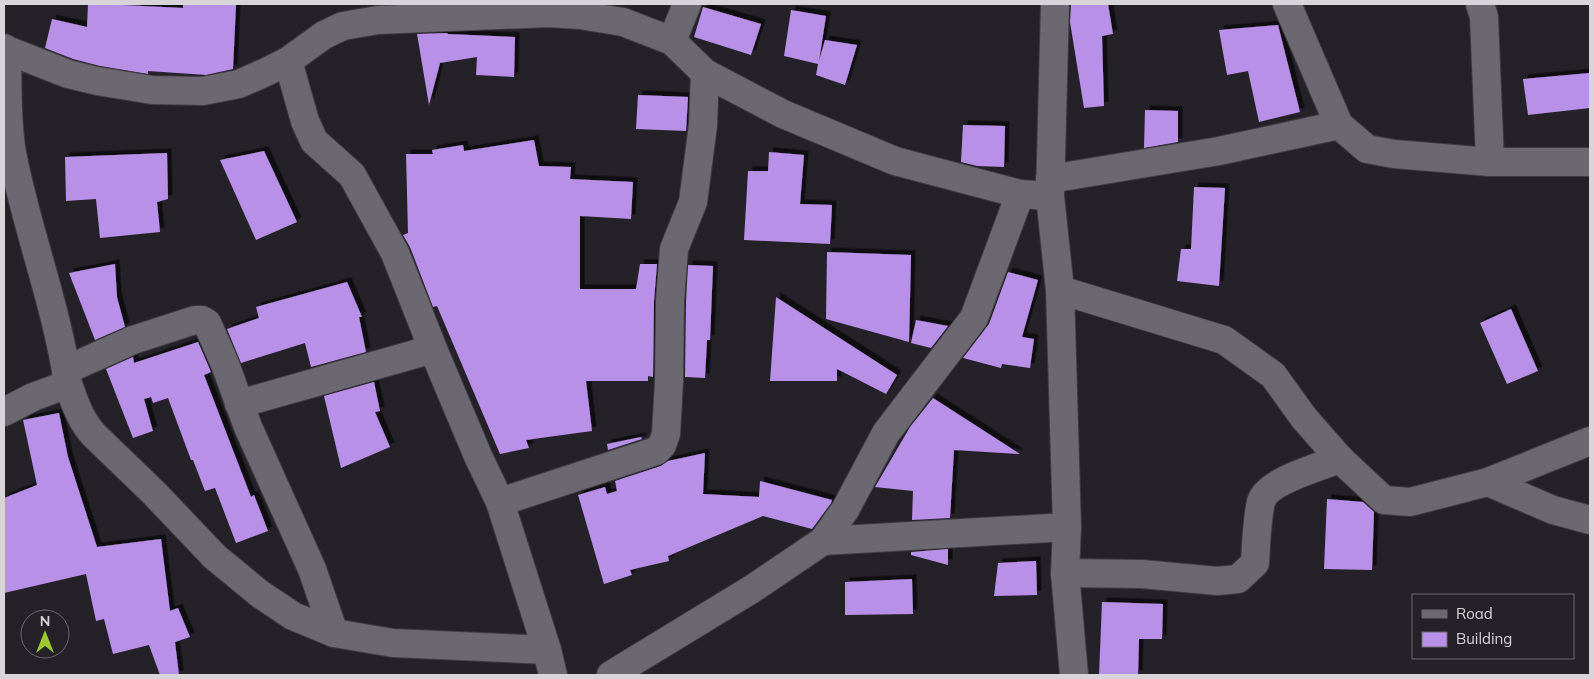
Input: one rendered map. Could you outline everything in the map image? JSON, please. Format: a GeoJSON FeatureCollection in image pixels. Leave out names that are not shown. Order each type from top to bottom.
{"type":"FeatureCollection","features":[{"type":"Feature","properties":{"kind":"street"},"geometry":{"type":"LineString","coordinates":[[672,41],[687,4]]}},
{"type":"Feature","properties":{"kind":"street"},"geometry":{"type":"LineString","coordinates":[[1055,4],[1050,188],[1060,290],[1067,527],[1065,573],[1074,675]]}},
{"type":"Feature","properties":{"kind":"street"},"geometry":{"type":"LineString","coordinates":[[1287,4],[1339,125],[1367,149],[1394,154],[1490,162],[1590,162]]}},
{"type":"Feature","properties":{"kind":"street"},"geometry":{"type":"LineString","coordinates":[[1480,4],[1484,17],[1490,162]]}},
{"type":"Feature","properties":{"kind":"street"},"geometry":{"type":"LineString","coordinates":[[288,60],[305,121],[314,141],[352,175],[396,253],[433,349],[478,456],[500,502],[550,662],[393,643],[334,633],[293,616],[260,594],[215,557],[85,425],[77,411],[67,377],[54,314],[8,152],[5,49],[68,74],[97,81],[152,90],[217,90],[239,84],[288,60],[324,35],[343,26],[378,20],[548,13],[580,15],[623,22],[672,41],[705,74],[784,114],[895,161],[1020,194],[1339,125]]}},
{"type":"Feature","properties":{"kind":"street"},"geometry":{"type":"LineString","coordinates":[[500,502],[656,451],[662,445],[666,434],[670,301],[674,249],[693,202],[703,125],[705,74]]}},
{"type":"Feature","properties":{"kind":"street"},"geometry":{"type":"LineString","coordinates":[[611,675],[752,589],[823,541],[845,510],[886,433],[974,318],[1020,194]]}},
{"type":"Feature","properties":{"kind":"street"},"geometry":{"type":"LineString","coordinates":[[1060,290],[1224,340],[1273,375],[1304,418],[1340,458],[1384,500],[1410,502],[1488,482],[1590,441]]}},
{"type":"Feature","properties":{"kind":"street"},"geometry":{"type":"LineString","coordinates":[[4,412],[132,340],[187,322],[202,320],[207,323],[248,427],[312,569],[334,633]]}},
{"type":"Feature","properties":{"kind":"street"},"geometry":{"type":"LineString","coordinates":[[239,404],[433,349]]}},
{"type":"Feature","properties":{"kind":"street"},"geometry":{"type":"LineString","coordinates":[[1065,573],[1142,574],[1216,581],[1238,579],[1255,563],[1261,500],[1270,488],[1284,480],[1340,458]]}},
{"type":"Feature","properties":{"kind":"street"},"geometry":{"type":"LineString","coordinates":[[1488,482],[1553,510],[1590,520]]}},
{"type":"Feature","properties":{"kind":"street"},"geometry":{"type":"LineString","coordinates":[[823,541],[1067,527]]}},
{"type":"Feature","properties":{"kind":"building"},"geometry":{"type":"Polygon","coordinates":[[[88,4],[183,8],[183,5],[236,5],[233,69],[206,75],[148,71],[148,74],[100,66],[73,59],[45,48],[52,19],[87,27],[88,4]]]}},
{"type":"Feature","properties":{"kind":"building"},"geometry":{"type":"Polygon","coordinates":[[[1071,4],[1108,4],[1113,34],[1102,36],[1104,106],[1084,108],[1070,22],[1071,4]]]}},
{"type":"Feature","properties":{"kind":"building"},"geometry":{"type":"Polygon","coordinates":[[[703,7],[761,24],[751,55],[694,37],[703,7]]]}},
{"type":"Feature","properties":{"kind":"building"},"geometry":{"type":"Polygon","coordinates":[[[791,10],[826,16],[819,61],[825,40],[857,45],[845,85],[816,75],[818,64],[784,56],[791,10]]]}},
{"type":"Feature","properties":{"kind":"building"},"geometry":{"type":"Polygon","coordinates":[[[1278,25],[1300,112],[1259,122],[1248,71],[1227,75],[1219,30],[1278,25]]]}},
{"type":"Feature","properties":{"kind":"building"},"geometry":{"type":"Polygon","coordinates":[[[448,33],[515,37],[514,77],[476,75],[477,57],[440,63],[429,105],[417,34],[448,33]]]}},
{"type":"Feature","properties":{"kind":"building"},"geometry":{"type":"Polygon","coordinates":[[[1590,73],[1590,108],[1528,115],[1523,79],[1590,73]]]}},
{"type":"Feature","properties":{"kind":"building"},"geometry":{"type":"Polygon","coordinates":[[[638,95],[688,97],[686,131],[636,129],[638,95]]]}},
{"type":"Feature","properties":{"kind":"building"},"geometry":{"type":"Polygon","coordinates":[[[1145,110],[1178,111],[1178,142],[1144,148],[1145,110]]]}},
{"type":"Feature","properties":{"kind":"building"},"geometry":{"type":"Polygon","coordinates":[[[963,125],[1005,126],[1004,167],[977,166],[961,162],[963,125]]]}},
{"type":"Feature","properties":{"kind":"building"},"geometry":{"type":"Polygon","coordinates":[[[534,140],[539,166],[571,167],[570,179],[633,182],[631,219],[580,216],[580,289],[636,289],[640,264],[657,264],[654,301],[653,377],[648,376],[648,381],[586,381],[592,431],[526,440],[529,448],[500,454],[437,306],[433,307],[410,247],[403,235],[408,233],[406,154],[433,154],[432,150],[463,145],[464,151],[534,140]]]}},
{"type":"Feature","properties":{"kind":"building"},"geometry":{"type":"Polygon","coordinates":[[[264,151],[297,222],[256,240],[220,160],[264,151]]]}},
{"type":"Feature","properties":{"kind":"building"},"geometry":{"type":"Polygon","coordinates":[[[769,152],[804,155],[800,204],[832,205],[830,244],[744,240],[748,171],[768,171],[769,152]]]}},
{"type":"Feature","properties":{"kind":"building"},"geometry":{"type":"Polygon","coordinates":[[[167,153],[168,199],[157,202],[160,232],[100,238],[96,199],[66,201],[65,157],[167,153]]]}},
{"type":"Feature","properties":{"kind":"building"},"geometry":{"type":"Polygon","coordinates":[[[1194,187],[1225,188],[1219,286],[1177,281],[1181,249],[1191,249],[1194,187]]]}},
{"type":"Feature","properties":{"kind":"building"},"geometry":{"type":"Polygon","coordinates":[[[827,252],[911,255],[909,342],[826,319],[827,252]]]}},
{"type":"Feature","properties":{"kind":"building"},"geometry":{"type":"Polygon","coordinates":[[[115,264],[117,297],[125,327],[95,340],[69,273],[115,264]]]}},
{"type":"Feature","properties":{"kind":"building"},"geometry":{"type":"Polygon","coordinates":[[[688,265],[713,266],[710,340],[707,340],[705,378],[685,377],[688,265]]]}},
{"type":"Feature","properties":{"kind":"building"},"geometry":{"type":"Polygon","coordinates":[[[1008,272],[1038,280],[1022,337],[1034,339],[1030,368],[1002,364],[1001,368],[963,358],[989,324],[1008,272]]]}},
{"type":"Feature","properties":{"kind":"building"},"geometry":{"type":"Polygon","coordinates":[[[347,282],[362,317],[359,317],[366,352],[311,367],[305,343],[241,363],[227,329],[259,318],[256,307],[347,282]]]}},
{"type":"Feature","properties":{"kind":"building"},"geometry":{"type":"Polygon","coordinates":[[[776,297],[897,375],[886,394],[837,369],[837,381],[770,381],[776,297]]]}},
{"type":"Feature","properties":{"kind":"building"},"geometry":{"type":"Polygon","coordinates":[[[1511,309],[1538,371],[1507,384],[1480,323],[1511,309]]]}},
{"type":"Feature","properties":{"kind":"building"},"geometry":{"type":"Polygon","coordinates":[[[916,320],[948,326],[931,348],[911,343],[916,320]]]}},
{"type":"Feature","properties":{"kind":"building"},"geometry":{"type":"Polygon","coordinates":[[[198,342],[211,372],[204,375],[251,497],[254,495],[268,531],[236,543],[215,488],[205,491],[193,460],[191,460],[168,398],[153,403],[151,397],[144,399],[153,431],[133,438],[106,369],[133,357],[134,363],[198,342]]]}},
{"type":"Feature","properties":{"kind":"building"},"geometry":{"type":"Polygon","coordinates":[[[374,382],[380,411],[375,412],[390,447],[341,468],[324,396],[374,382]]]}},
{"type":"Feature","properties":{"kind":"building"},"geometry":{"type":"Polygon","coordinates":[[[933,398],[1020,454],[954,450],[950,518],[912,520],[913,491],[875,487],[910,427],[933,398]]]}},
{"type":"Feature","properties":{"kind":"building"},"geometry":{"type":"Polygon","coordinates":[[[59,413],[68,457],[97,547],[161,539],[170,611],[178,608],[190,637],[175,642],[179,675],[160,675],[149,645],[113,654],[104,619],[96,621],[86,574],[4,593],[4,498],[37,485],[23,420],[59,413]]]}},
{"type":"Feature","properties":{"kind":"building"},"geometry":{"type":"Polygon","coordinates":[[[641,437],[642,439],[608,450],[607,444],[641,437]]]}},
{"type":"Feature","properties":{"kind":"building"},"geometry":{"type":"Polygon","coordinates":[[[705,453],[703,494],[759,497],[760,481],[832,500],[831,503],[812,529],[763,516],[668,556],[669,561],[630,570],[632,575],[604,584],[578,495],[605,487],[607,494],[617,491],[615,481],[661,466],[668,461],[705,453]]]}},
{"type":"Feature","properties":{"kind":"building"},"geometry":{"type":"Polygon","coordinates":[[[1327,499],[1363,502],[1374,512],[1372,570],[1324,569],[1327,499]]]}},
{"type":"Feature","properties":{"kind":"building"},"geometry":{"type":"Polygon","coordinates":[[[948,549],[948,565],[911,555],[911,552],[948,549]]]}},
{"type":"Feature","properties":{"kind":"building"},"geometry":{"type":"Polygon","coordinates":[[[1036,561],[1037,595],[994,596],[998,563],[1036,561]]]}},
{"type":"Feature","properties":{"kind":"building"},"geometry":{"type":"Polygon","coordinates":[[[912,579],[913,614],[845,615],[845,582],[912,579]]]}},
{"type":"Feature","properties":{"kind":"building"},"geometry":{"type":"Polygon","coordinates":[[[1102,602],[1163,604],[1162,639],[1139,639],[1138,675],[1099,675],[1102,602]]]}}]}
